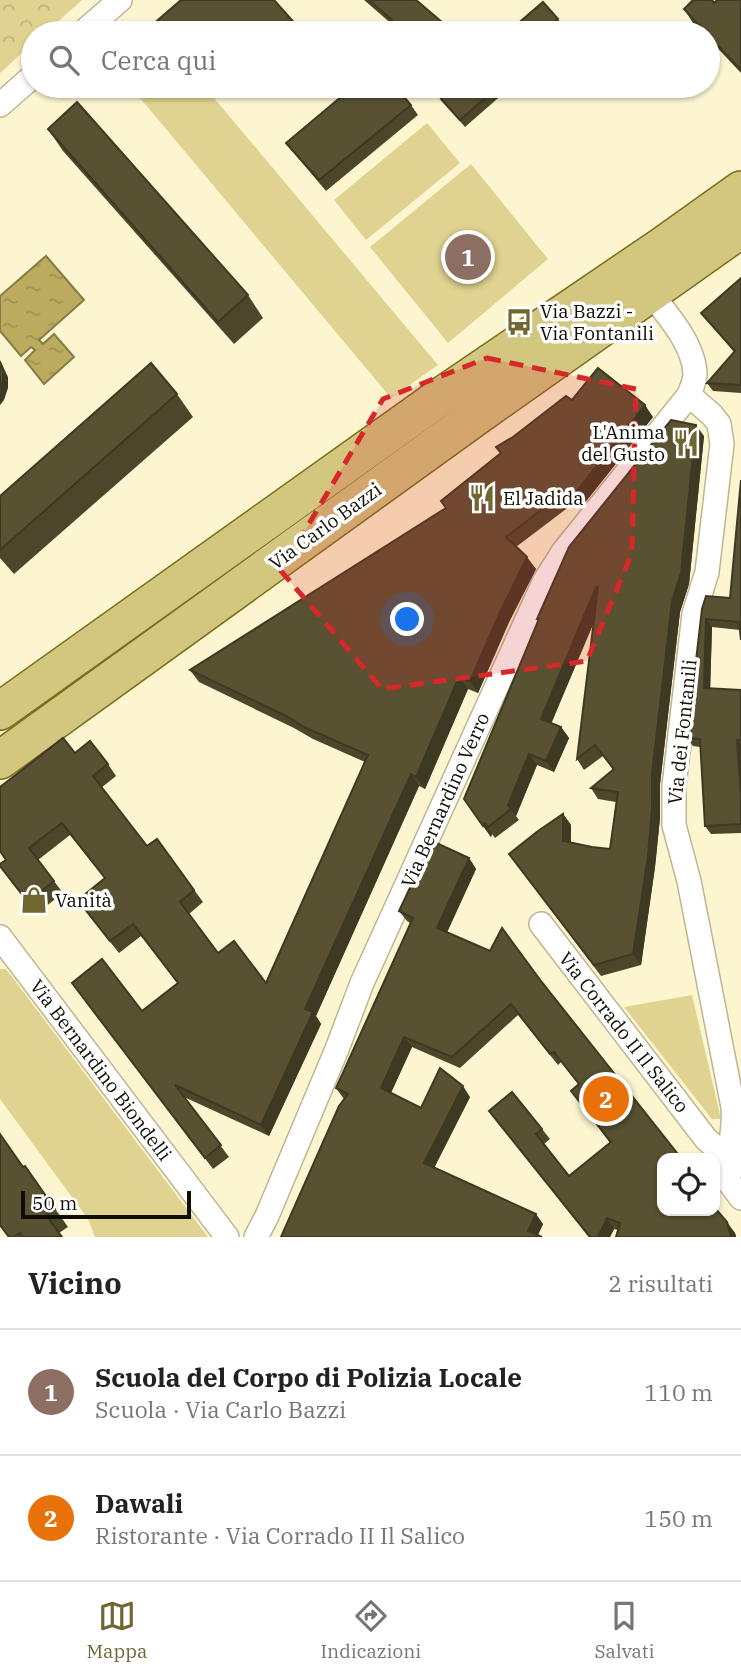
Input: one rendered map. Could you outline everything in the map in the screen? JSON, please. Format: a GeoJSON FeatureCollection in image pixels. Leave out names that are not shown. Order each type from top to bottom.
{"type":"FeatureCollection","features":[{"type":"Feature","properties":{"kind":"main road","name":"Via Carlo Bazzi"},"geometry":{"type":"LineString","coordinates":[[0,760],[640,280],[741,190]]}},
{"type":"Feature","properties":{"kind":"main road","name":"Via Carlo Bazzi"},"geometry":{"type":"LineString","coordinates":[[0,711],[433,402],[640,280],[741,229]]}},
{"type":"Feature","properties":{"kind":"street"},"geometry":{"type":"LineString","coordinates":[[96,21],[120,0]]}},
{"type":"Feature","properties":{"kind":"street"},"geometry":{"type":"LineString","coordinates":[[0,105],[21,87]]}},
{"type":"Feature","properties":{"kind":"street"},"geometry":{"type":"LineString","coordinates":[[640,280],[686,343],[692,356],[695,373],[689,395]]}},
{"type":"Feature","properties":{"kind":"street","name":"Via dei Fontanili"},"geometry":{"type":"LineString","coordinates":[[689,395],[719,424],[722,444],[707,572],[694,614],[674,786],[674,825],[689,881],[733,1108],[730,1149],[722,1157]]}},
{"type":"Feature","properties":{"kind":"street","name":"Via Bernardino Verro"},"geometry":{"type":"LineString","coordinates":[[256,1237],[362,982],[544,582],[564,552],[689,395]]}},
{"type":"Feature","properties":{"kind":"street","name":"Via Corrado II Il Salico"},"geometry":{"type":"LineString","coordinates":[[541,924],[722,1157],[719,1169],[741,1199]]}},
{"type":"Feature","properties":{"kind":"street","name":"Via Bernardino Biondelli"},"geometry":{"type":"LineString","coordinates":[[0,937],[227,1237]]}},
{"type":"Feature","properties":{"kind":"highlighted area"},"geometry":{"type":"Polygon","coordinates":[[[487,358],[636,389],[632,553],[587,661],[382,689],[281,571],[383,399],[487,358]]]}},
{"type":"Feature","properties":{"kind":"green space"},"geometry":{"type":"Polygon","coordinates":[[[0,0],[82,0],[58,21],[21,21],[21,54],[0,73],[0,0]]]}},
{"type":"Feature","properties":{"kind":"green space"},"geometry":{"type":"Polygon","coordinates":[[[140,98],[214,98],[438,365],[391,398],[140,98]]]}},
{"type":"Feature","properties":{"kind":"green space"},"geometry":{"type":"Polygon","coordinates":[[[427,123],[460,163],[366,240],[334,200],[427,123]]]}},
{"type":"Feature","properties":{"kind":"green space"},"geometry":{"type":"Polygon","coordinates":[[[471,164],[548,259],[448,343],[370,247],[471,164]]]}},
{"type":"Feature","properties":{"kind":"green space"},"geometry":{"type":"Polygon","coordinates":[[[0,969],[6,969],[208,1237],[95,1237],[88,1219],[0,1099],[0,969]]]}},
{"type":"Feature","properties":{"kind":"green space"},"geometry":{"type":"Polygon","coordinates":[[[692,995],[721,1119],[712,1119],[624,1007],[692,995]]]}},
{"type":"Feature","properties":{"kind":"water"},"geometry":{"type":"Polygon","coordinates":[[[46,256],[84,300],[39,340],[43,344],[54,334],[74,357],[44,384],[25,360],[35,350],[31,347],[21,356],[0,331],[0,296],[46,256]]]}},
{"type":"Feature","properties":{"kind":"building"},"geometry":{"type":"Polygon","coordinates":[[[181,0],[274,0],[293,21],[157,21],[181,0]]]}},
{"type":"Feature","properties":{"kind":"building"},"geometry":{"type":"Polygon","coordinates":[[[369,0],[416,0],[441,21],[393,21],[369,0]]]}},
{"type":"Feature","properties":{"kind":"building"},"geometry":{"type":"Polygon","coordinates":[[[693,0],[712,0],[714,3],[717,0],[741,0],[741,70],[720,48],[720,21],[695,21],[684,9],[693,0]]]}},
{"type":"Feature","properties":{"kind":"building"},"geometry":{"type":"Polygon","coordinates":[[[543,2],[558,19],[556,21],[521,21],[543,2]]]}},
{"type":"Feature","properties":{"kind":"building"},"geometry":{"type":"Polygon","coordinates":[[[340,98],[405,98],[411,105],[319,180],[286,143],[340,98]]]}},
{"type":"Feature","properties":{"kind":"building"},"geometry":{"type":"Polygon","coordinates":[[[442,98],[485,98],[460,120],[442,98]]]}},
{"type":"Feature","properties":{"kind":"building"},"geometry":{"type":"Polygon","coordinates":[[[77,102],[248,295],[218,322],[48,129],[77,102]]]}},
{"type":"Feature","properties":{"kind":"building"},"geometry":{"type":"Polygon","coordinates":[[[741,278],[741,385],[707,383],[735,351],[701,313],[741,278]]]}},
{"type":"Feature","properties":{"kind":"building"},"geometry":{"type":"Polygon","coordinates":[[[0,362],[3,381],[0,389],[0,362]]]}},
{"type":"Feature","properties":{"kind":"building"},"geometry":{"type":"Polygon","coordinates":[[[151,363],[177,394],[0,550],[0,496],[151,363]]]}},
{"type":"Feature","properties":{"kind":"building"},"geometry":{"type":"Polygon","coordinates":[[[598,368],[645,405],[575,493],[570,488],[506,537],[527,557],[470,681],[459,677],[416,777],[411,774],[305,1009],[313,1012],[261,1125],[175,1085],[221,1145],[205,1158],[72,983],[102,959],[142,1011],[178,983],[133,924],[110,941],[78,900],[105,878],[62,823],[29,848],[54,881],[28,902],[0,866],[6,860],[0,851],[0,787],[63,738],[75,753],[90,741],[108,764],[93,776],[147,846],[157,839],[194,890],[180,902],[218,953],[234,941],[266,983],[368,755],[304,727],[190,670],[446,508],[441,501],[501,453],[496,447],[566,396],[572,400],[598,368]]]}},
{"type":"Feature","properties":{"kind":"building"},"geometry":{"type":"Polygon","coordinates":[[[671,420],[696,425],[681,573],[672,601],[652,774],[648,856],[633,954],[594,965],[509,854],[563,814],[563,841],[610,849],[618,792],[591,788],[614,769],[595,745],[577,759],[598,587],[541,719],[561,727],[546,761],[529,754],[508,805],[511,809],[488,827],[485,823],[483,826],[464,799],[569,547],[671,420]]]}},
{"type":"Feature","properties":{"kind":"building"},"geometry":{"type":"Polygon","coordinates":[[[741,480],[741,640],[739,622],[706,619],[704,688],[741,690],[741,740],[737,740],[741,824],[705,826],[700,739],[687,738],[702,609],[706,596],[730,598],[741,480]]]}},
{"type":"Feature","properties":{"kind":"building"},"geometry":{"type":"Polygon","coordinates":[[[432,841],[469,858],[437,928],[490,951],[502,928],[677,1153],[657,1153],[657,1216],[720,1216],[720,1214],[727,1222],[731,1237],[616,1237],[620,1223],[607,1218],[598,1237],[590,1237],[489,1111],[512,1092],[542,1129],[536,1134],[569,1176],[611,1142],[571,1091],[579,1084],[554,1052],[550,1054],[511,1004],[452,1057],[404,1037],[381,1088],[421,1108],[440,1068],[463,1086],[424,1163],[536,1214],[528,1231],[542,1237],[281,1237],[339,1106],[348,1094],[336,1088],[413,918],[399,911],[432,841]]]}},
{"type":"Feature","properties":{"kind":"building"},"geometry":{"type":"Polygon","coordinates":[[[0,1134],[55,1209],[46,1215],[62,1237],[23,1237],[20,1233],[9,1237],[0,1225],[0,1134]]]}},
{"type":"Feature","properties":{"kind":"place","name":"Scuola del Corpo di Polizia Locale"},"geometry":{"type":"Point","coordinates":[468,257]}},
{"type":"Feature","properties":{"kind":"place","name":"Via Bazzi - Via Fontanili"},"geometry":{"type":"Point","coordinates":[519,322]}},
{"type":"Feature","properties":{"kind":"place","name":"L'Anima del Gusto"},"geometry":{"type":"Point","coordinates":[686,443]}},
{"type":"Feature","properties":{"kind":"place","name":"El Jadida"},"geometry":{"type":"Point","coordinates":[482,498]}},
{"type":"Feature","properties":{"kind":"place","name":"Vanità"},"geometry":{"type":"Point","coordinates":[34,900]}},
{"type":"Feature","properties":{"kind":"place","name":"Dawali"},"geometry":{"type":"Point","coordinates":[606,1099]}}]}
